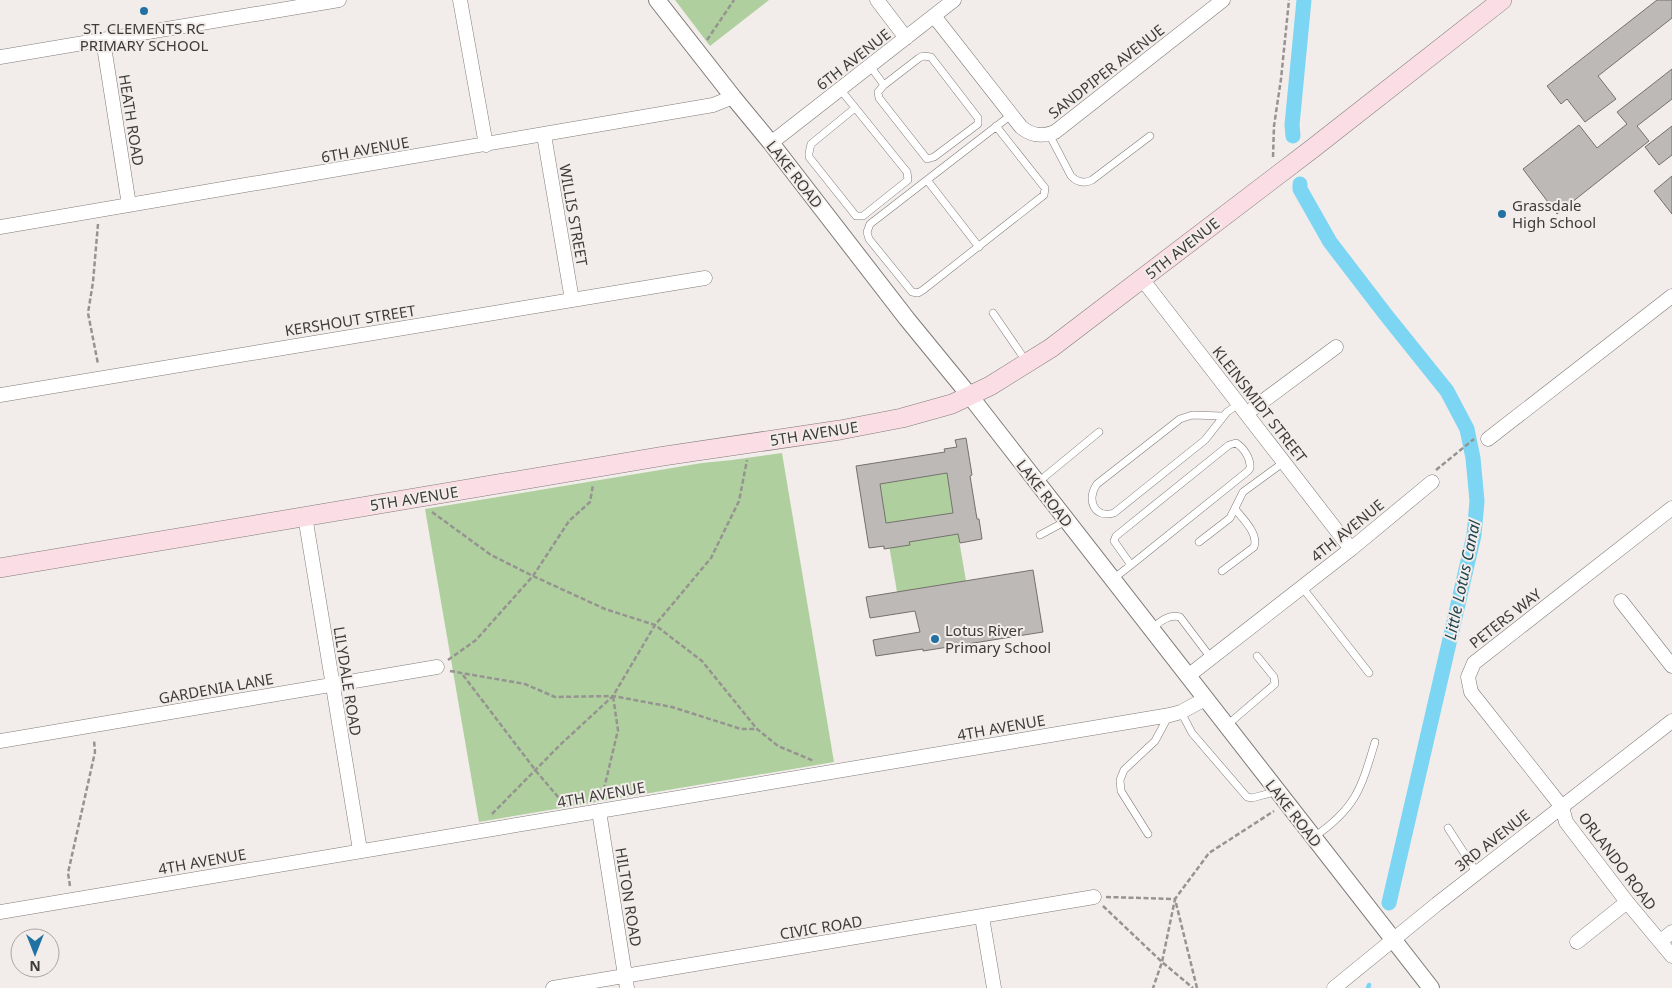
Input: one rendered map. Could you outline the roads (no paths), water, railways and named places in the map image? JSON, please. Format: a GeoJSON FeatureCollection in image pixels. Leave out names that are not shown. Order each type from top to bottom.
{"type":"FeatureCollection","features":[{"type":"Feature","properties":{"kind":"main road","name":"5TH AVENUE"},"geometry":{"type":"LineString","coordinates":[[0,568],[412,498],[840,430],[902,418],[952,404],[970,396],[1051,348],[1142,279],[1275,169],[1312,149],[1502,0]]}},
{"type":"Feature","properties":{"kind":"street"},"geometry":{"type":"LineString","coordinates":[[0,57],[340,0]]}},
{"type":"Feature","properties":{"kind":"street"},"geometry":{"type":"LineString","coordinates":[[460,0],[486,145]]}},
{"type":"Feature","properties":{"kind":"street","name":"LAKE ROAD"},"geometry":{"type":"LineString","coordinates":[[657,0],[733,98],[771,143],[907,319],[970,396],[1431,988]]}},
{"type":"Feature","properties":{"kind":"street"},"geometry":{"type":"LineString","coordinates":[[877,0],[906,38]]}},
{"type":"Feature","properties":{"kind":"street","name":"6TH AVENUE"},"geometry":{"type":"LineString","coordinates":[[771,143],[954,0]]}},
{"type":"Feature","properties":{"kind":"street","name":"SANDPIPER AVENUE"},"geometry":{"type":"LineString","coordinates":[[934,16],[1011,115],[1026,131],[1039,136],[1055,132],[1223,0]]}},
{"type":"Feature","properties":{"kind":"street","name":"HEATH ROAD"},"geometry":{"type":"LineString","coordinates":[[103,40],[129,205]]}},
{"type":"Feature","properties":{"kind":"street","name":"6TH AVENUE"},"geometry":{"type":"LineString","coordinates":[[0,227],[713,106],[733,98]]}},
{"type":"Feature","properties":{"kind":"street","name":"WILLIS STREET"},"geometry":{"type":"LineString","coordinates":[[544,135],[572,300]]}},
{"type":"Feature","properties":{"kind":"street","name":"KERSHOUT STREET"},"geometry":{"type":"LineString","coordinates":[[0,395],[704,278]]}},
{"type":"Feature","properties":{"kind":"street","name":"KLEINSMIDT STREET"},"geometry":{"type":"LineString","coordinates":[[1142,279],[1351,549]]}},
{"type":"Feature","properties":{"kind":"street"},"geometry":{"type":"LineString","coordinates":[[1482,438],[1672,296]]}},
{"type":"Feature","properties":{"kind":"street"},"geometry":{"type":"LineString","coordinates":[[1243,408],[1336,347]]}},
{"type":"Feature","properties":{"kind":"street","name":"4TH AVENUE"},"geometry":{"type":"LineString","coordinates":[[1188,676],[1302,588],[1432,482]]}},
{"type":"Feature","properties":{"kind":"street","name":"PETERS WAY"},"geometry":{"type":"LineString","coordinates":[[1562,807],[1471,692],[1468,677],[1471,668],[1474,663],[1672,508]]}},
{"type":"Feature","properties":{"kind":"street","name":"LILYDALE ROAD"},"geometry":{"type":"LineString","coordinates":[[305,516],[360,850]]}},
{"type":"Feature","properties":{"kind":"street"},"geometry":{"type":"LineString","coordinates":[[1621,601],[1672,666]]}},
{"type":"Feature","properties":{"kind":"street","name":"GARDENIA LANE"},"geometry":{"type":"LineString","coordinates":[[0,741],[437,667]]}},
{"type":"Feature","properties":{"kind":"street","name":"4TH AVENUE"},"geometry":{"type":"LineString","coordinates":[[0,912],[1175,713],[1205,699]]}},
{"type":"Feature","properties":{"kind":"street","name":"3RD AVENUE"},"geometry":{"type":"LineString","coordinates":[[1334,988],[1477,873],[1672,721]]}},
{"type":"Feature","properties":{"kind":"street","name":"ORLANDO ROAD"},"geometry":{"type":"LineString","coordinates":[[1562,807],[1566,822],[1627,902],[1672,956]]}},
{"type":"Feature","properties":{"kind":"street","name":"HILTON ROAD"},"geometry":{"type":"LineString","coordinates":[[599,811],[626,982]]}},
{"type":"Feature","properties":{"kind":"street","name":"CIVIC ROAD"},"geometry":{"type":"LineString","coordinates":[[553,988],[626,982],[1094,897]]}},
{"type":"Feature","properties":{"kind":"street"},"geometry":{"type":"LineString","coordinates":[[1578,942],[1627,902]]}},
{"type":"Feature","properties":{"kind":"street"},"geometry":{"type":"LineString","coordinates":[[982,917],[994,988]]}},
{"type":"Feature","properties":{"kind":"street"},"geometry":{"type":"LineString","coordinates":[[1661,941],[1672,932]]}},
{"type":"Feature","properties":{"kind":"lane"},"geometry":{"type":"LineString","coordinates":[[923,56],[931,57],[978,118],[978,124],[934,157],[927,159],[879,98],[878,92],[884,85],[919,58],[923,56]]}},
{"type":"Feature","properties":{"kind":"lane"},"geometry":{"type":"LineString","coordinates":[[870,66],[884,85]]}},
{"type":"Feature","properties":{"kind":"lane"},"geometry":{"type":"LineString","coordinates":[[840,90],[855,108],[908,174],[908,180],[860,217],[856,216],[809,157],[811,144],[855,108]]}},
{"type":"Feature","properties":{"kind":"lane"},"geometry":{"type":"LineString","coordinates":[[996,126],[1045,188],[1042,198],[923,290],[915,293],[909,290],[869,239],[867,232],[870,224],[996,126],[1011,115]]}},
{"type":"Feature","properties":{"kind":"lane"},"geometry":{"type":"LineString","coordinates":[[1049,134],[1071,176],[1083,182],[1092,180],[1150,136]]}},
{"type":"Feature","properties":{"kind":"lane"},"geometry":{"type":"LineString","coordinates":[[927,180],[979,246]]}},
{"type":"Feature","properties":{"kind":"lane"},"geometry":{"type":"LineString","coordinates":[[992,313],[1028,363]]}},
{"type":"Feature","properties":{"kind":"lane"},"geometry":{"type":"LineString","coordinates":[[1223,416],[1205,440],[1114,513],[1104,514],[1094,506],[1091,496],[1097,484],[1180,419],[1192,415],[1223,416],[1243,408]]}},
{"type":"Feature","properties":{"kind":"lane"},"geometry":{"type":"LineString","coordinates":[[1037,483],[1098,432]]}},
{"type":"Feature","properties":{"kind":"lane"},"geometry":{"type":"LineString","coordinates":[[1112,580],[1131,565],[1248,471],[1251,465],[1250,460],[1240,445],[1236,443],[1229,445],[1116,536],[1114,541],[1131,565]]}},
{"type":"Feature","properties":{"kind":"lane"},"geometry":{"type":"LineString","coordinates":[[1199,542],[1230,518],[1243,492],[1284,462]]}},
{"type":"Feature","properties":{"kind":"lane"},"geometry":{"type":"LineString","coordinates":[[1222,571],[1256,543],[1255,536],[1235,509]]}},
{"type":"Feature","properties":{"kind":"lane"},"geometry":{"type":"LineString","coordinates":[[1040,535],[1067,521]]}},
{"type":"Feature","properties":{"kind":"lane"},"geometry":{"type":"LineString","coordinates":[[1302,588],[1369,673]]}},
{"type":"Feature","properties":{"kind":"lane"},"geometry":{"type":"LineString","coordinates":[[1151,629],[1172,616],[1180,617],[1211,658]]}},
{"type":"Feature","properties":{"kind":"lane"},"geometry":{"type":"LineString","coordinates":[[1226,726],[1275,684],[1274,677],[1256,656]]}},
{"type":"Feature","properties":{"kind":"lane"},"geometry":{"type":"LineString","coordinates":[[1148,834],[1121,791],[1120,780],[1124,770],[1155,740],[1175,713],[1247,797],[1282,797]]}},
{"type":"Feature","properties":{"kind":"lane"},"geometry":{"type":"LineString","coordinates":[[1313,838],[1329,827],[1351,804],[1363,782],[1375,742]]}},
{"type":"Feature","properties":{"kind":"lane"},"geometry":{"type":"LineString","coordinates":[[1448,828],[1477,873]]}},
{"type":"Feature","properties":{"kind":"waterway","name":"Little Lotus Canal"},"geometry":{"type":"LineString","coordinates":[[1293,136],[1292,125],[1304,0]]}},
{"type":"Feature","properties":{"kind":"waterway","name":"Little Lotus Canal"},"geometry":{"type":"LineString","coordinates":[[1300,184],[1300,189],[1330,242],[1447,391],[1467,429],[1473,458],[1477,501],[1474,535],[1389,903]]}},
{"type":"Feature","properties":{"kind":"place","name":"ST. CLEMENTS RC PRIMARY SCHOOL"},"geometry":{"type":"Point","coordinates":[144,11]}},
{"type":"Feature","properties":{"kind":"place","name":"Grassdale High School"},"geometry":{"type":"Point","coordinates":[1502,214]}},
{"type":"Feature","properties":{"kind":"place","name":"Lotus River Primary School"},"geometry":{"type":"Point","coordinates":[935,639]}}]}
